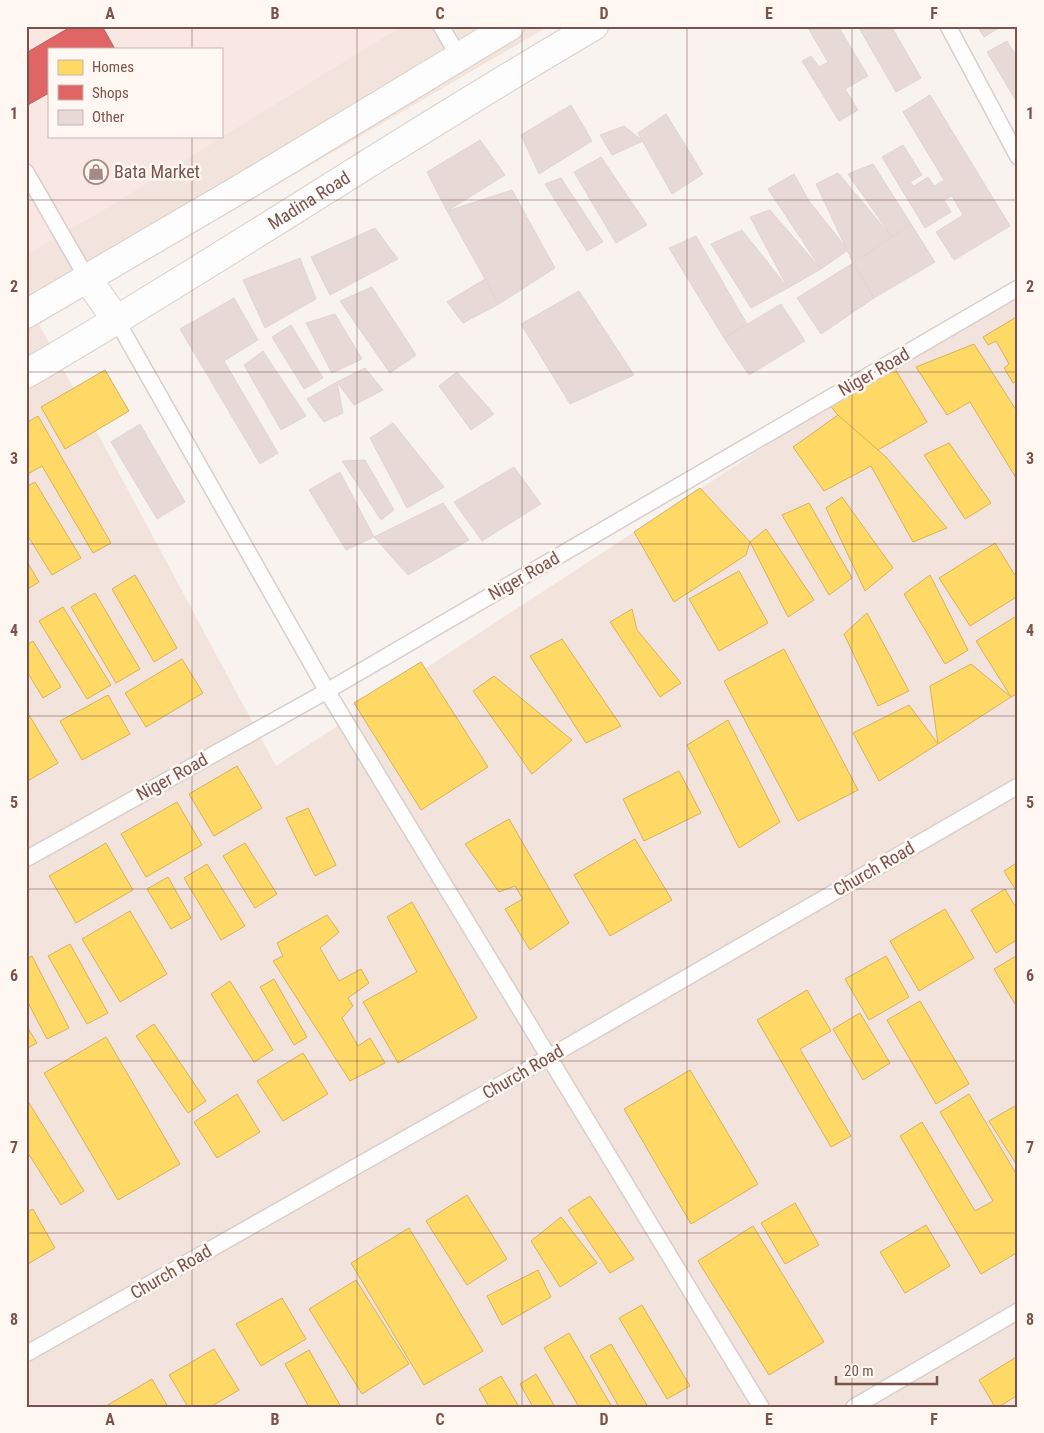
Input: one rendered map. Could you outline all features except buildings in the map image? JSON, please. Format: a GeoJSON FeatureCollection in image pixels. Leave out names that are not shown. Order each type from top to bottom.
{"type":"FeatureCollection","features":[{"type":"Feature","properties":{"kind":"main road"},"geometry":{"type":"LineString","coordinates":[[26,314],[257,179],[510,26]]}},
{"type":"Feature","properties":{"kind":"main road","name":"Madina Road"},"geometry":{"type":"LineString","coordinates":[[26,374],[117,321],[489,87],[594,26]]}},
{"type":"Feature","properties":{"kind":"main road"},"geometry":{"type":"LineString","coordinates":[[87,278],[117,321]]}},
{"type":"Feature","properties":{"kind":"lane"},"geometry":{"type":"LineString","coordinates":[[441,26],[459,57]]}},
{"type":"Feature","properties":{"kind":"lane"},"geometry":{"type":"LineString","coordinates":[[948,26],[1018,157]]}},
{"type":"Feature","properties":{"kind":"lane"},"geometry":{"type":"LineString","coordinates":[[26,172],[87,278]]}},
{"type":"Feature","properties":{"kind":"lane","name":"Niger Road"},"geometry":{"type":"LineString","coordinates":[[26,859],[327,691],[1018,288]]}},
{"type":"Feature","properties":{"kind":"lane"},"geometry":{"type":"LineString","coordinates":[[117,321],[327,691],[761,1407]]}},
{"type":"Feature","properties":{"kind":"lane","name":"Church Road"},"geometry":{"type":"LineString","coordinates":[[26,1354],[549,1057],[1018,786]]}},
{"type":"Feature","properties":{"kind":"lane"},"geometry":{"type":"LineString","coordinates":[[854,1407],[1018,1311]]}},
{"type":"Feature","properties":{"kind":"shaded area"},"geometry":{"type":"Polygon","coordinates":[[[26,26],[549,26],[39,324],[276,766],[1018,281],[1018,1407],[26,1407],[26,26]]]}},
{"type":"Feature","properties":{"kind":"shaded area","name":"Bata Market"},"geometry":{"type":"Polygon","coordinates":[[[26,26],[402,26],[222,137],[222,48],[48,48],[48,138],[220,138],[26,255],[26,26]]]}},
{"type":"Feature","properties":{"kind":"place","name":"Bata Market"},"geometry":{"type":"Point","coordinates":[96,172]}}]}
